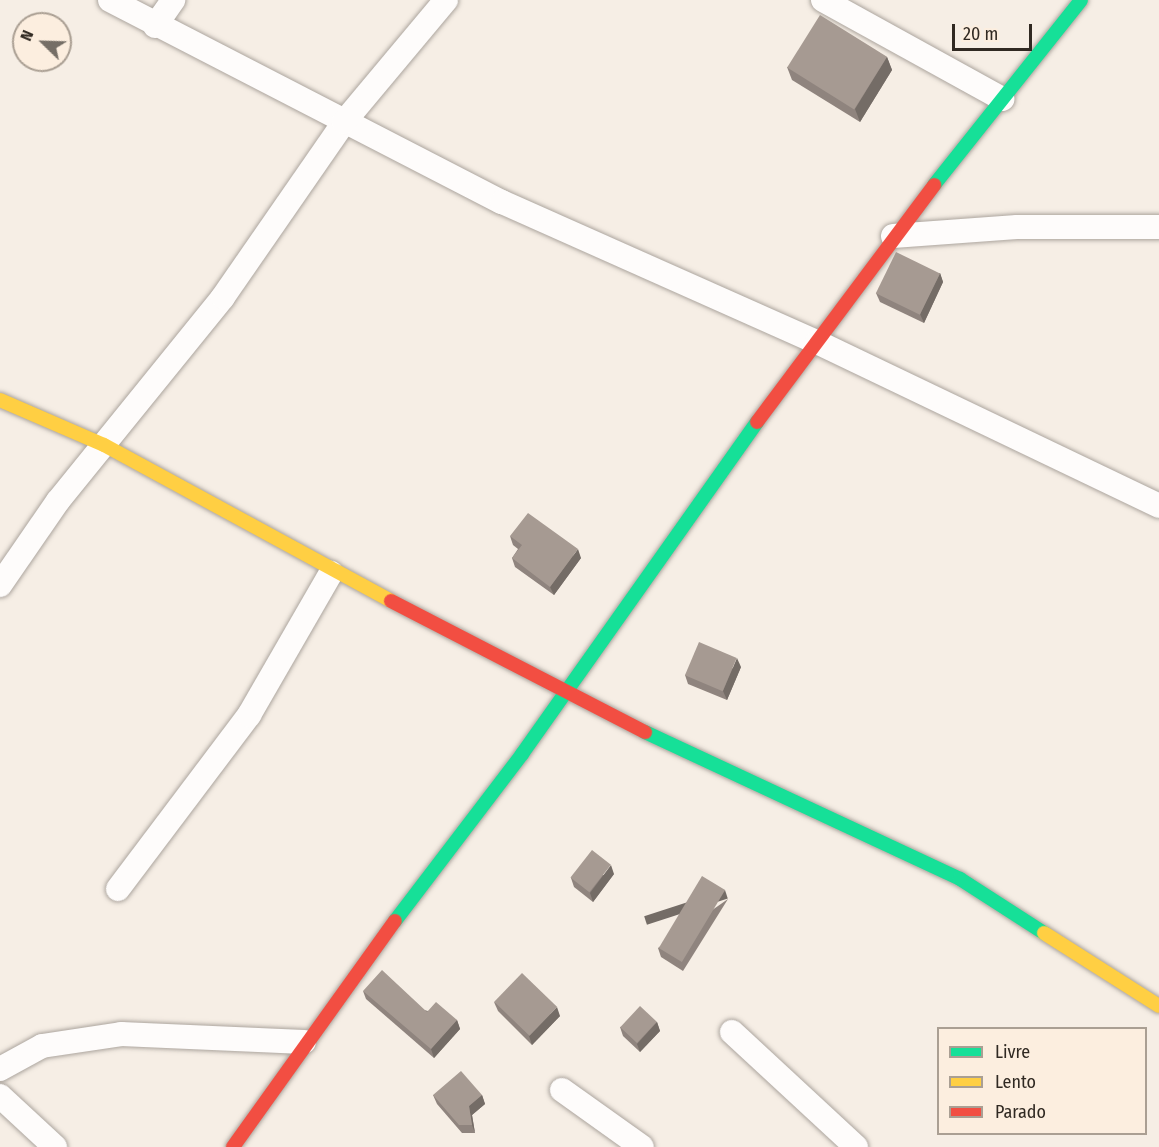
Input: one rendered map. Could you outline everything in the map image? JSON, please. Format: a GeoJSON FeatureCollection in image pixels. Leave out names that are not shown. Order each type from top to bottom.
{"type":"FeatureCollection","features":[{"type":"Feature","properties":{"kind":"street"},"geometry":{"type":"LineString","coordinates":[[110,0],[155,26],[502,202],[817,342],[1159,506]]}},
{"type":"Feature","properties":{"kind":"street"},"geometry":{"type":"LineString","coordinates":[[155,26],[173,0]]}},
{"type":"Feature","properties":{"kind":"street"},"geometry":{"type":"LineString","coordinates":[[0,585],[104,445],[223,297],[344,122],[446,0]]}},
{"type":"Feature","properties":{"kind":"street"},"geometry":{"type":"LineString","coordinates":[[823,0],[1002,99]]}},
{"type":"Feature","properties":{"kind":"street"},"geometry":{"type":"LineString","coordinates":[[233,1147],[304,1042],[565,690],[893,236],[1082,0]]}},
{"type":"Feature","properties":{"kind":"street"},"geometry":{"type":"LineString","coordinates":[[893,236],[1017,227],[1159,227]]}},
{"type":"Feature","properties":{"kind":"street"},"geometry":{"type":"LineString","coordinates":[[0,400],[104,445],[332,573],[565,690],[960,879],[1159,1006]]}},
{"type":"Feature","properties":{"kind":"street"},"geometry":{"type":"LineString","coordinates":[[118,889],[249,715],[332,573]]}},
{"type":"Feature","properties":{"kind":"street"},"geometry":{"type":"LineString","coordinates":[[732,1032],[856,1147]]}},
{"type":"Feature","properties":{"kind":"street"},"geometry":{"type":"LineString","coordinates":[[0,1069],[42,1046],[121,1034],[304,1042]]}},
{"type":"Feature","properties":{"kind":"street"},"geometry":{"type":"LineString","coordinates":[[562,1090],[642,1147]]}},
{"type":"Feature","properties":{"kind":"street"},"geometry":{"type":"LineString","coordinates":[[0,1096],[55,1147]]}},
{"type":"Feature","properties":{"kind":"building"},"geometry":{"type":"Polygon","coordinates":[[[820,15],[887,57],[854,109],[787,68],[820,15]]]}},
{"type":"Feature","properties":{"kind":"building"},"geometry":{"type":"Polygon","coordinates":[[[896,252],[940,273],[920,315],[876,293],[896,252]]]}},
{"type":"Feature","properties":{"kind":"building"},"geometry":{"type":"Polygon","coordinates":[[[528,513],[578,549],[550,587],[512,558],[522,545],[510,536],[528,513]]]}},
{"type":"Feature","properties":{"kind":"building"},"geometry":{"type":"Polygon","coordinates":[[[699,642],[737,658],[723,691],[685,675],[699,642]]]}},
{"type":"Feature","properties":{"kind":"building"},"geometry":{"type":"Polygon","coordinates":[[[592,850],[611,865],[589,892],[570,878],[592,850]]]}},
{"type":"Feature","properties":{"kind":"building"},"geometry":{"type":"Polygon","coordinates":[[[702,876],[725,890],[682,962],[659,948],[702,876]]]}},
{"type":"Feature","properties":{"kind":"building"},"geometry":{"type":"Polygon","coordinates":[[[382,970],[427,1012],[436,1002],[457,1020],[431,1049],[363,991],[382,970]]]}},
{"type":"Feature","properties":{"kind":"building"},"geometry":{"type":"Polygon","coordinates":[[[522,973],[557,1007],[529,1036],[494,1002],[522,973]]]}},
{"type":"Feature","properties":{"kind":"building"},"geometry":{"type":"Polygon","coordinates":[[[640,1006],[657,1022],[637,1043],[620,1027],[640,1006]]]}},
{"type":"Feature","properties":{"kind":"building"},"geometry":{"type":"Polygon","coordinates":[[[461,1071],[482,1095],[469,1106],[472,1125],[459,1125],[433,1095],[461,1071]]]}},
{"type":"Feature","properties":{"kind":"traffic: fast"},"geometry":{"type":"LineString","coordinates":[[934,185],[1081,0]]}},
{"type":"Feature","properties":{"kind":"traffic: fast"},"geometry":{"type":"LineString","coordinates":[[395,921],[522,754],[757,422]]}},
{"type":"Feature","properties":{"kind":"traffic: fast"},"geometry":{"type":"LineString","coordinates":[[645,732],[960,879],[1044,933]]}},
{"type":"Feature","properties":{"kind":"traffic: slow"},"geometry":{"type":"LineString","coordinates":[[0,400],[104,445],[391,601]]}},
{"type":"Feature","properties":{"kind":"traffic: slow"},"geometry":{"type":"LineString","coordinates":[[1044,933],[1159,1006]]}},
{"type":"Feature","properties":{"kind":"traffic: jam"},"geometry":{"type":"LineString","coordinates":[[757,422],[934,185]]}},
{"type":"Feature","properties":{"kind":"traffic: jam"},"geometry":{"type":"LineString","coordinates":[[391,601],[645,732]]}},
{"type":"Feature","properties":{"kind":"traffic: jam"},"geometry":{"type":"LineString","coordinates":[[233,1147],[395,921]]}}]}
